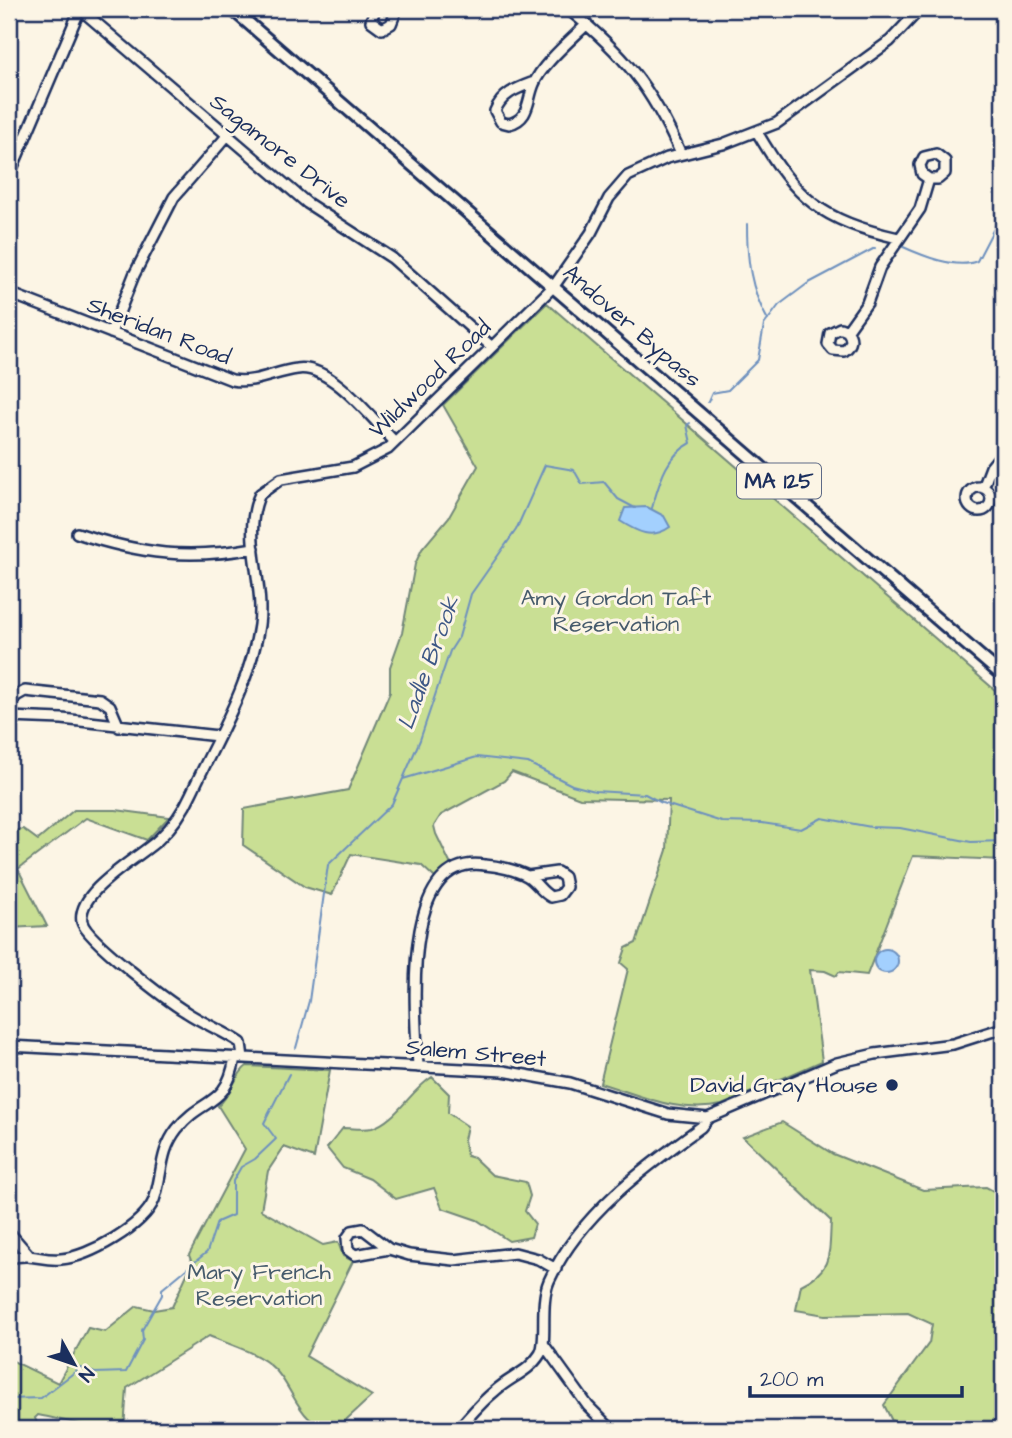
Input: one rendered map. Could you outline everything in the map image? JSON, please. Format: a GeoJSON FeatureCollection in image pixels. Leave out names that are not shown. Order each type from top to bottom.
{"type":"FeatureCollection","features":[{"type":"Feature","properties":{"kind":"main road","name":"Andover Bypass"},"geometry":{"type":"LineString","coordinates":[[232,9],[1003,676]]}},
{"type":"Feature","properties":{"kind":"street"},"geometry":{"type":"LineString","coordinates":[[9,176],[80,9]]}},
{"type":"Feature","properties":{"kind":"street","name":"Sagamore Drive"},"geometry":{"type":"LineString","coordinates":[[80,9],[321,214],[392,258],[492,347]]}},
{"type":"Feature","properties":{"kind":"street"},"geometry":{"type":"LineString","coordinates":[[375,9],[371,22],[382,29],[391,24],[397,9]]}},
{"type":"Feature","properties":{"kind":"street"},"geometry":{"type":"LineString","coordinates":[[568,9],[636,72],[657,104],[681,154]]}},
{"type":"Feature","properties":{"kind":"street","name":"Wildwood Road"},"geometry":{"type":"LineString","coordinates":[[239,1058],[241,1043],[185,1012],[100,945],[82,922],[84,908],[94,892],[152,846],[177,820],[246,673],[257,638],[260,609],[253,515],[265,488],[281,480],[360,465],[395,442],[554,286],[591,233],[620,184],[634,171],[757,132],[787,116],[890,41],[920,9]]}},
{"type":"Feature","properties":{"kind":"street"},"geometry":{"type":"LineString","coordinates":[[534,82],[529,105],[520,119],[509,124],[501,122],[496,115],[499,103],[511,92],[534,82],[587,24]]}},
{"type":"Feature","properties":{"kind":"street"},"geometry":{"type":"LineString","coordinates":[[757,132],[785,176],[811,204],[838,220],[898,238]]}},
{"type":"Feature","properties":{"kind":"street"},"geometry":{"type":"LineString","coordinates":[[111,333],[134,275],[174,197],[227,136]]}},
{"type":"Feature","properties":{"kind":"street"},"geometry":{"type":"LineString","coordinates":[[847,331],[867,303],[880,267],[920,209],[929,179]]}},
{"type":"Feature","properties":{"kind":"street","name":"Sheridan Road"},"geometry":{"type":"LineString","coordinates":[[9,293],[232,380],[262,379],[299,368],[319,371],[338,385],[395,442]]}},
{"type":"Feature","properties":{"kind":"street"},"geometry":{"type":"LineString","coordinates":[[983,488],[991,467],[1003,452]]}},
{"type":"Feature","properties":{"kind":"street"},"geometry":{"type":"LineString","coordinates":[[77,533],[129,548],[177,556],[254,548]]}},
{"type":"Feature","properties":{"kind":"street"},"geometry":{"type":"LineString","coordinates":[[9,707],[16,696],[25,691],[89,696],[110,706],[119,727]]}},
{"type":"Feature","properties":{"kind":"street"},"geometry":{"type":"LineString","coordinates":[[9,717],[218,736]]}},
{"type":"Feature","properties":{"kind":"street"},"geometry":{"type":"LineString","coordinates":[[418,1067],[416,955],[420,930],[433,890],[451,872],[471,864],[487,865],[528,877]]}},
{"type":"Feature","properties":{"kind":"street","name":"Salem Street"},"geometry":{"type":"LineString","coordinates":[[9,1046],[542,1076],[668,1114],[708,1118],[837,1063],[875,1054],[953,1044],[1003,1028]]}},
{"type":"Feature","properties":{"kind":"street"},"geometry":{"type":"LineString","coordinates":[[9,1258],[28,1254],[54,1259],[84,1254],[144,1215],[155,1197],[161,1159],[171,1137],[185,1121],[222,1094],[239,1058]]}},
{"type":"Feature","properties":{"kind":"street"},"geometry":{"type":"LineString","coordinates":[[611,1429],[588,1406],[544,1345],[544,1296],[556,1269],[584,1230],[622,1186],[701,1127],[708,1118]]}},
{"type":"Feature","properties":{"kind":"street"},"geometry":{"type":"LineString","coordinates":[[9,1232],[28,1254]]}},
{"type":"Feature","properties":{"kind":"street"},"geometry":{"type":"LineString","coordinates":[[389,1249],[454,1261],[515,1252],[538,1259],[556,1269]]}},
{"type":"Feature","properties":{"kind":"street"},"geometry":{"type":"LineString","coordinates":[[458,1429],[495,1391],[532,1364],[544,1345]]}},
{"type":"Feature","properties":{"kind":"green space","name":"Amy Gordon Taft Reservation"},"geometry":{"type":"Polygon","coordinates":[[[547,303],[1003,697],[1003,860],[913,856],[867,975],[839,972],[836,976],[825,971],[810,970],[822,1061],[722,1105],[675,1105],[600,1083],[628,969],[621,963],[626,948],[636,943],[667,850],[669,800],[580,798],[512,772],[504,781],[441,815],[434,826],[451,865],[435,878],[421,865],[351,854],[332,895],[305,887],[243,845],[244,809],[348,790],[390,692],[390,667],[402,633],[415,564],[422,549],[449,517],[478,466],[443,405],[547,303]]]}},
{"type":"Feature","properties":{"kind":"green space"},"geometry":{"type":"Polygon","coordinates":[[[74,810],[116,810],[169,817],[147,840],[86,818],[18,869],[47,926],[9,928],[9,832],[23,829],[38,840],[74,810]]]}},
{"type":"Feature","properties":{"kind":"green space","name":"Mary French Reservation"},"geometry":{"type":"Polygon","coordinates":[[[247,1066],[330,1070],[314,1158],[284,1147],[268,1171],[261,1210],[323,1245],[338,1242],[343,1256],[353,1261],[306,1356],[372,1396],[336,1429],[323,1427],[305,1414],[278,1373],[263,1359],[209,1336],[127,1388],[124,1429],[91,1426],[38,1415],[35,1418],[39,1429],[9,1429],[9,1359],[58,1383],[88,1328],[105,1332],[137,1306],[154,1310],[172,1307],[192,1263],[189,1255],[245,1149],[218,1106],[247,1066]]]}},
{"type":"Feature","properties":{"kind":"green space"},"geometry":{"type":"Polygon","coordinates":[[[432,1077],[449,1094],[448,1113],[467,1126],[464,1140],[467,1156],[474,1158],[492,1175],[526,1182],[530,1196],[525,1211],[535,1224],[531,1237],[509,1241],[477,1220],[442,1208],[434,1188],[396,1199],[370,1179],[343,1168],[327,1148],[343,1128],[369,1129],[381,1124],[432,1077]]]}},
{"type":"Feature","properties":{"kind":"green space"},"geometry":{"type":"Polygon","coordinates":[[[782,1122],[833,1154],[923,1190],[986,1187],[1003,1196],[1003,1429],[896,1429],[884,1405],[929,1343],[932,1324],[908,1313],[825,1315],[796,1310],[801,1285],[824,1267],[829,1251],[831,1221],[743,1137],[782,1122]]]}},
{"type":"Feature","properties":{"kind":"water"},"geometry":{"type":"Polygon","coordinates":[[[647,507],[664,516],[670,527],[651,534],[620,521],[625,508],[647,507]]]}},
{"type":"Feature","properties":{"kind":"water"},"geometry":{"type":"Polygon","coordinates":[[[881,949],[891,949],[898,956],[898,966],[891,973],[881,973],[874,966],[874,956],[881,949]]]}},
{"type":"Feature","properties":{"kind":"waterway","name":"Ladle Brook"},"geometry":{"type":"LineString","coordinates":[[901,246],[949,263],[977,261],[1003,211]]}},
{"type":"Feature","properties":{"kind":"waterway"},"geometry":{"type":"LineString","coordinates":[[747,224],[751,274],[757,297],[768,320]]}},
{"type":"Feature","properties":{"kind":"waterway","name":"Ladle Brook"},"geometry":{"type":"LineString","coordinates":[[708,402],[712,393],[728,390],[758,360],[764,325],[779,305],[807,284],[875,248]]}},
{"type":"Feature","properties":{"kind":"waterway","name":"Ladle Brook"},"geometry":{"type":"LineString","coordinates":[[652,508],[669,463],[691,443],[687,425],[690,423]]}},
{"type":"Feature","properties":{"kind":"waterway","name":"Ladle Brook"},"geometry":{"type":"LineString","coordinates":[[296,1048],[309,1001],[328,865],[392,804],[420,740],[450,651],[459,637],[471,594],[516,530],[545,465],[574,470],[582,484],[604,482],[618,499],[635,508]]}},
{"type":"Feature","properties":{"kind":"waterway"},"geometry":{"type":"LineString","coordinates":[[403,779],[477,757],[528,763],[572,785],[595,791],[645,794],[662,803],[722,822],[762,823],[801,829],[822,818],[871,827],[900,828],[971,842],[1003,841]]}},
{"type":"Feature","properties":{"kind":"waterway","name":"Ladle Brook"},"geometry":{"type":"LineString","coordinates":[[9,1399],[41,1398],[80,1368],[95,1373],[126,1372],[143,1340],[142,1330],[162,1295],[162,1289],[207,1252],[217,1222],[233,1215],[233,1181],[241,1167],[255,1159],[276,1139],[264,1123],[289,1074]]}},
{"type":"Feature","properties":{"kind":"place","name":"David Gray House"},"geometry":{"type":"Point","coordinates":[892,1085]}}]}
